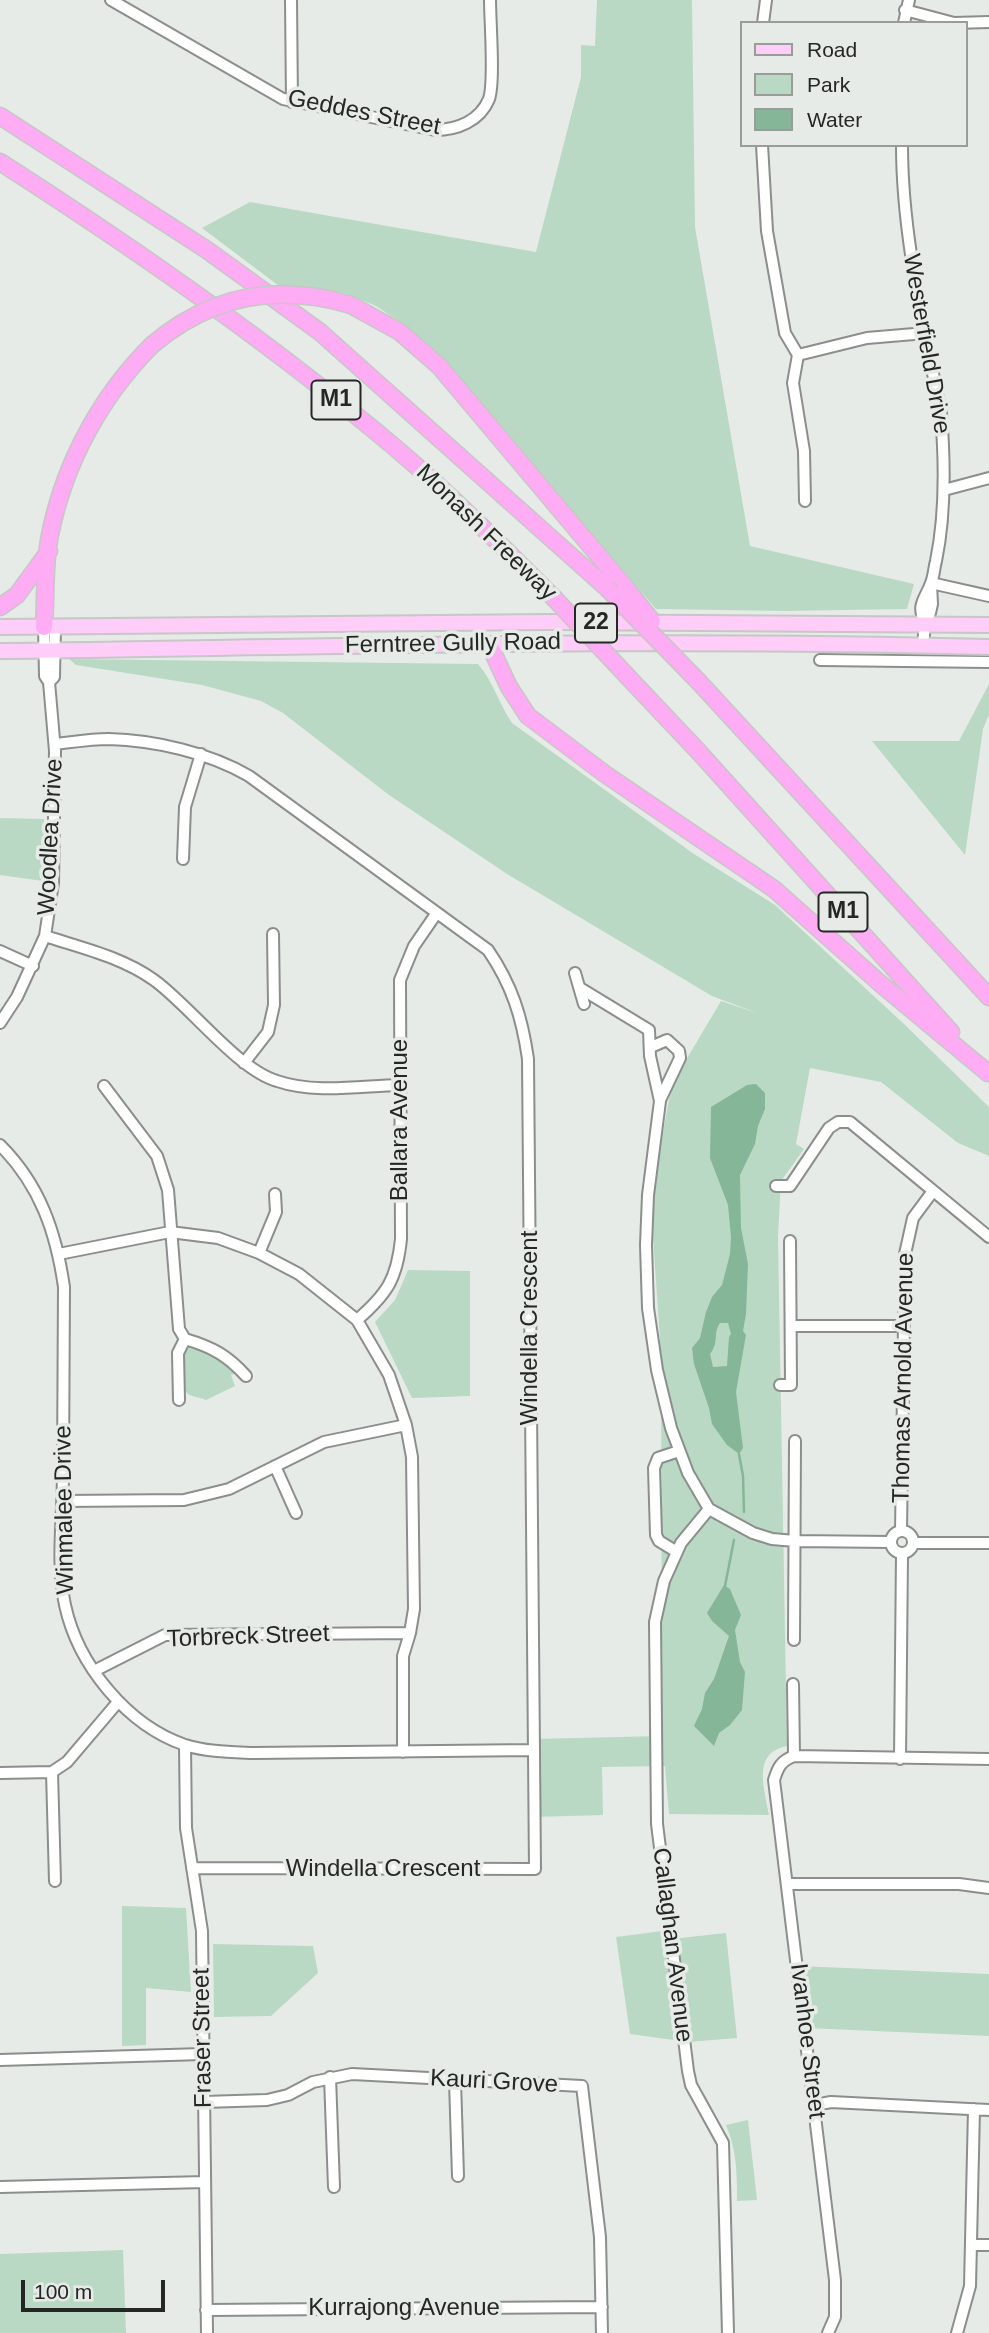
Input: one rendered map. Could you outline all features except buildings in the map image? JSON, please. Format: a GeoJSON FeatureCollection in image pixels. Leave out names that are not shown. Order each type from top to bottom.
{"type":"FeatureCollection","features":[{"type":"Feature","properties":{"kind":"highway","name":"Monash Freeway"},"geometry":{"type":"LineString","coordinates":[[0,116],[207,250],[320,332],[608,589],[698,681],[989,997]]}},
{"type":"Feature","properties":{"kind":"highway","name":"Monash Freeway"},"geometry":{"type":"LineString","coordinates":[[0,162],[181,281],[260,339],[392,445],[477,521],[708,761],[988,1073]]}},
{"type":"Feature","properties":{"kind":"highway"},"geometry":{"type":"LineString","coordinates":[[50,627],[49,551],[55,516],[78,450],[117,385],[152,345],[203,312],[253,297],[294,294],[321,297],[351,305],[393,327],[427,354],[625,587],[698,681]]}},
{"type":"Feature","properties":{"kind":"highway"},"geometry":{"type":"LineString","coordinates":[[0,607],[17,595],[49,551]]}},
{"type":"Feature","properties":{"kind":"highway"},"geometry":{"type":"LineString","coordinates":[[489,644],[509,687],[528,716],[605,774],[774,889],[882,985],[988,1073]]}},
{"type":"Feature","properties":{"kind":"main road","name":"Ferntree Gully Road"},"geometry":{"type":"LineString","coordinates":[[0,627],[550,622],[989,625]]}},
{"type":"Feature","properties":{"kind":"main road","name":"Ferntree Gully Road"},"geometry":{"type":"LineString","coordinates":[[0,651],[704,642],[989,647]]}},
{"type":"Feature","properties":{"kind":"street","name":"Geddes Street"},"geometry":{"type":"LineString","coordinates":[[111,0],[271,94],[292,102],[435,130],[452,130],[470,122],[489,99],[490,0]]}},
{"type":"Feature","properties":{"kind":"street"},"geometry":{"type":"LineString","coordinates":[[291,0],[292,102]]}},
{"type":"Feature","properties":{"kind":"street"},"geometry":{"type":"LineString","coordinates":[[763,21],[766,0]]}},
{"type":"Feature","properties":{"kind":"street"},"geometry":{"type":"LineString","coordinates":[[907,5],[949,21]]}},
{"type":"Feature","properties":{"kind":"street"},"geometry":{"type":"LineString","coordinates":[[968,23],[989,22]]}},
{"type":"Feature","properties":{"kind":"street"},"geometry":{"type":"LineString","coordinates":[[762,147],[767,231],[785,333],[798,355],[793,383],[804,450],[805,501]]}},
{"type":"Feature","properties":{"kind":"street","name":"Westerfield Drive"},"geometry":{"type":"LineString","coordinates":[[902,147],[907,233],[941,414],[944,490],[942,535],[931,583],[923,595],[920,608],[925,623],[923,646]]}},
{"type":"Feature","properties":{"kind":"street"},"geometry":{"type":"LineString","coordinates":[[798,355],[867,338],[926,333]]}},
{"type":"Feature","properties":{"kind":"street"},"geometry":{"type":"LineString","coordinates":[[944,490],[989,478]]}},
{"type":"Feature","properties":{"kind":"street"},"geometry":{"type":"LineString","coordinates":[[931,583],[989,596]]}},
{"type":"Feature","properties":{"kind":"street","name":"Woodlea Drive"},"geometry":{"type":"LineString","coordinates":[[0,1023],[17,997],[45,936],[53,883],[55,744],[50,682],[45,676],[50,627]]}},
{"type":"Feature","properties":{"kind":"street"},"geometry":{"type":"LineString","coordinates":[[963,646],[985,662]]}},
{"type":"Feature","properties":{"kind":"street"},"geometry":{"type":"LineString","coordinates":[[820,660],[985,662]]}},
{"type":"Feature","properties":{"kind":"street","name":"Windella Crescent"},"geometry":{"type":"LineString","coordinates":[[55,744],[123,740],[201,754],[249,776],[488,950],[504,973],[522,1020],[528,1059],[535,1869],[192,1868]]}},
{"type":"Feature","properties":{"kind":"street"},"geometry":{"type":"LineString","coordinates":[[183,859],[185,807],[201,754]]}},
{"type":"Feature","properties":{"kind":"street","name":"Ballara Avenue"},"geometry":{"type":"LineString","coordinates":[[357,1320],[381,1299],[398,1266],[401,1239],[400,980],[414,946],[436,914]]}},
{"type":"Feature","properties":{"kind":"street"},"geometry":{"type":"LineString","coordinates":[[244,1063],[268,1032],[274,1005],[274,933]]}},
{"type":"Feature","properties":{"kind":"street"},"geometry":{"type":"LineString","coordinates":[[45,936],[120,960],[152,978],[244,1063],[275,1081],[303,1087],[399,1085]]}},
{"type":"Feature","properties":{"kind":"street"},"geometry":{"type":"LineString","coordinates":[[0,951],[33,966]]}},
{"type":"Feature","properties":{"kind":"street"},"geometry":{"type":"LineString","coordinates":[[575,973],[584,1004]]}},
{"type":"Feature","properties":{"kind":"street"},"geometry":{"type":"LineString","coordinates":[[580,988],[667,1040],[679,1051],[680,1058],[660,1101],[648,1195],[646,1245],[648,1308],[657,1370],[671,1428],[688,1473],[709,1509],[753,1533],[772,1539],[795,1541],[891,1542]]}},
{"type":"Feature","properties":{"kind":"street"},"geometry":{"type":"LineString","coordinates":[[649,1030],[650,1056],[660,1101]]}},
{"type":"Feature","properties":{"kind":"street"},"geometry":{"type":"LineString","coordinates":[[651,1047],[667,1040]]}},
{"type":"Feature","properties":{"kind":"street"},"geometry":{"type":"LineString","coordinates":[[104,1086],[157,1156],[168,1190],[179,1329],[185,1339],[207,1346],[230,1359],[246,1376]]}},
{"type":"Feature","properties":{"kind":"street"},"geometry":{"type":"LineString","coordinates":[[776,1186],[790,1186],[829,1128],[838,1122],[850,1122],[989,1237]]}},
{"type":"Feature","properties":{"kind":"street","name":"Winmalee Drive"},"geometry":{"type":"LineString","coordinates":[[0,1145],[13,1158],[41,1201],[51,1223],[59,1254],[64,1287],[61,1555],[65,1604],[78,1643],[94,1671],[118,1702],[152,1727],[185,1745],[218,1751],[254,1753],[533,1750]]}},
{"type":"Feature","properties":{"kind":"street","name":"Thomas Arnold Avenue"},"geometry":{"type":"LineString","coordinates":[[901,1531],[907,1237],[913,1218],[933,1191]]}},
{"type":"Feature","properties":{"kind":"street"},"geometry":{"type":"LineString","coordinates":[[259,1253],[276,1212],[275,1194]]}},
{"type":"Feature","properties":{"kind":"street"},"geometry":{"type":"LineString","coordinates":[[59,1254],[170,1232],[218,1238],[259,1253],[299,1274],[357,1320],[390,1375],[406,1425],[412,1457],[414,1609],[403,1656],[403,1752]]}},
{"type":"Feature","properties":{"kind":"street"},"geometry":{"type":"LineString","coordinates":[[780,1385],[791,1385],[790,1241]]}},
{"type":"Feature","properties":{"kind":"street"},"geometry":{"type":"LineString","coordinates":[[792,1326],[904,1326]]}},
{"type":"Feature","properties":{"kind":"street"},"geometry":{"type":"LineString","coordinates":[[178,1400],[178,1353],[185,1339]]}},
{"type":"Feature","properties":{"kind":"street"},"geometry":{"type":"LineString","coordinates":[[63,1502],[184,1500],[229,1489],[324,1442],[406,1425]]}},
{"type":"Feature","properties":{"kind":"street"},"geometry":{"type":"LineString","coordinates":[[793,1640],[795,1441]]}},
{"type":"Feature","properties":{"kind":"street"},"geometry":{"type":"LineString","coordinates":[[677,1552],[659,1541],[656,1535],[654,1468],[658,1458],[679,1451]]}},
{"type":"Feature","properties":{"kind":"street"},"geometry":{"type":"LineString","coordinates":[[275,1466],[296,1513]]}},
{"type":"Feature","properties":{"kind":"street","name":"Callaghan Avenue"},"geometry":{"type":"LineString","coordinates":[[709,1509],[681,1543],[664,1581],[655,1622],[657,1824],[688,2071],[691,2085],[723,2143],[728,2333]]}},
{"type":"Feature","properties":{"kind":"street"},"geometry":{"type":"LineString","coordinates":[[901,1531],[908,1533],[913,1543],[909,1551],[902,1554],[894,1550],[891,1542],[894,1535],[901,1531]]}},
{"type":"Feature","properties":{"kind":"street"},"geometry":{"type":"LineString","coordinates":[[913,1543],[989,1544]]}},
{"type":"Feature","properties":{"kind":"street"},"geometry":{"type":"LineString","coordinates":[[900,1759],[902,1554]]}},
{"type":"Feature","properties":{"kind":"street","name":"Torbreck Street"},"geometry":{"type":"LineString","coordinates":[[94,1671],[165,1635],[410,1633]]}},
{"type":"Feature","properties":{"kind":"street"},"geometry":{"type":"LineString","coordinates":[[793,1685],[794,1756],[989,1759]]}},
{"type":"Feature","properties":{"kind":"street"},"geometry":{"type":"LineString","coordinates":[[0,1773],[52,1772],[67,1762],[118,1702]]}},
{"type":"Feature","properties":{"kind":"street","name":"Fraser Street"},"geometry":{"type":"LineString","coordinates":[[185,1745],[184,1802],[202,1931],[207,2333]]}},
{"type":"Feature","properties":{"kind":"street","name":"Ivanhoe Street"},"geometry":{"type":"LineString","coordinates":[[794,1756],[784,1760],[778,1767],[774,1780],[837,2301],[835,2317],[828,2333]]}},
{"type":"Feature","properties":{"kind":"street"},"geometry":{"type":"LineString","coordinates":[[52,1772],[55,1881]]}},
{"type":"Feature","properties":{"kind":"street"},"geometry":{"type":"LineString","coordinates":[[787,1884],[959,1884],[989,1888]]}},
{"type":"Feature","properties":{"kind":"street"},"geometry":{"type":"LineString","coordinates":[[0,2060],[203,2054]]}},
{"type":"Feature","properties":{"kind":"street","name":"Kauri Grove"},"geometry":{"type":"LineString","coordinates":[[204,2102],[267,2100],[288,2095],[313,2082],[352,2074],[582,2086],[600,2237],[601,2333]]}},
{"type":"Feature","properties":{"kind":"street"},"geometry":{"type":"LineString","coordinates":[[330,2077],[334,2187]]}},
{"type":"Feature","properties":{"kind":"street"},"geometry":{"type":"LineString","coordinates":[[455,2081],[458,2176]]}},
{"type":"Feature","properties":{"kind":"street"},"geometry":{"type":"LineString","coordinates":[[815,2105],[831,2102],[989,2110]]}},
{"type":"Feature","properties":{"kind":"street"},"geometry":{"type":"LineString","coordinates":[[957,2333],[970,2286],[974,2109]]}},
{"type":"Feature","properties":{"kind":"street"},"geometry":{"type":"LineString","coordinates":[[0,2187],[205,2182]]}},
{"type":"Feature","properties":{"kind":"street"},"geometry":{"type":"LineString","coordinates":[[972,2245],[989,2245]]}},
{"type":"Feature","properties":{"kind":"street","name":"Kurrajong Avenue"},"geometry":{"type":"LineString","coordinates":[[206,2310],[601,2306]]}},
{"type":"Feature","properties":{"kind":"green space"},"geometry":{"type":"Polygon","coordinates":[[[597,0],[692,0],[695,227],[750,546],[914,584],[907,609],[656,609],[430,346],[408,327],[376,306],[344,293],[279,286],[202,228],[250,202],[536,252],[581,77],[581,45],[595,46],[597,0]]]}},
{"type":"Feature","properties":{"kind":"green space"},"geometry":{"type":"Polygon","coordinates":[[[69,659],[478,664],[512,723],[694,854],[775,905],[989,1107],[989,1156],[958,1143],[881,1082],[810,1068],[796,1144],[804,1149],[781,1181],[778,1236],[787,1746],[768,1756],[764,1764],[763,1784],[769,1815],[669,1814],[665,1766],[602,1767],[603,1815],[534,1817],[532,1739],[662,1736],[661,1355],[652,1222],[658,1161],[669,1099],[676,1077],[721,1001],[757,1013],[712,996],[507,874],[389,795],[283,713],[261,701],[202,685],[76,665],[69,659]]]}},
{"type":"Feature","properties":{"kind":"green space"},"geometry":{"type":"Polygon","coordinates":[[[989,684],[989,715],[983,729],[965,855],[872,741],[959,741],[989,684]]]}},
{"type":"Feature","properties":{"kind":"green space"},"geometry":{"type":"Polygon","coordinates":[[[0,818],[44,819],[43,881],[0,875],[0,818]]]}},
{"type":"Feature","properties":{"kind":"green space"},"geometry":{"type":"Polygon","coordinates":[[[408,1270],[470,1271],[470,1396],[412,1398],[375,1322],[395,1300],[408,1270]]]}},
{"type":"Feature","properties":{"kind":"green space"},"geometry":{"type":"Polygon","coordinates":[[[185,1348],[205,1352],[234,1369],[234,1374],[231,1375],[235,1386],[206,1400],[188,1394],[182,1378],[185,1348]]]}},
{"type":"Feature","properties":{"kind":"green space"},"geometry":{"type":"Polygon","coordinates":[[[122,1906],[186,1908],[191,1992],[146,1988],[146,2045],[122,2046],[122,1906]]]}},
{"type":"Feature","properties":{"kind":"green space"},"geometry":{"type":"Polygon","coordinates":[[[670,1930],[671,1939],[726,1933],[737,2038],[688,2042],[630,2034],[616,1937],[670,1930]]]}},
{"type":"Feature","properties":{"kind":"green space"},"geometry":{"type":"Polygon","coordinates":[[[213,1944],[313,1946],[318,1973],[271,2016],[214,2017],[213,1944]]]}},
{"type":"Feature","properties":{"kind":"green space"},"geometry":{"type":"Polygon","coordinates":[[[798,1966],[989,1974],[989,2036],[806,2028],[798,1966]]]}},
{"type":"Feature","properties":{"kind":"green space"},"geometry":{"type":"Polygon","coordinates":[[[748,2120],[757,2200],[737,2201],[734,2153],[726,2125],[748,2120]]]}},
{"type":"Feature","properties":{"kind":"green space"},"geometry":{"type":"Polygon","coordinates":[[[123,2250],[126,2333],[0,2333],[0,2254],[123,2250]]]}},
{"type":"Feature","properties":{"kind":"water"},"geometry":{"type":"Polygon","coordinates":[[[756,1084],[765,1093],[765,1109],[755,1144],[740,1175],[741,1228],[748,1264],[743,1331],[746,1335],[736,1392],[743,1448],[739,1454],[727,1445],[712,1424],[694,1364],[692,1348],[700,1338],[712,1297],[722,1285],[730,1254],[728,1205],[710,1158],[711,1107],[747,1085],[756,1084]],[[720,1323],[716,1331],[715,1345],[710,1354],[713,1367],[727,1366],[731,1334],[728,1323],[720,1323]]]}},
{"type":"Feature","properties":{"kind":"water"},"geometry":{"type":"Polygon","coordinates":[[[724,1585],[730,1589],[741,1615],[735,1630],[740,1662],[745,1672],[742,1710],[730,1725],[719,1733],[714,1746],[694,1726],[729,1636],[707,1613],[724,1585]]]}},
{"type":"Feature","properties":{"kind":"waterway"},"geometry":{"type":"LineString","coordinates":[[739,1454],[744,1512]]}},
{"type":"Feature","properties":{"kind":"waterway"},"geometry":{"type":"LineString","coordinates":[[725,1586],[734,1540]]}}]}
